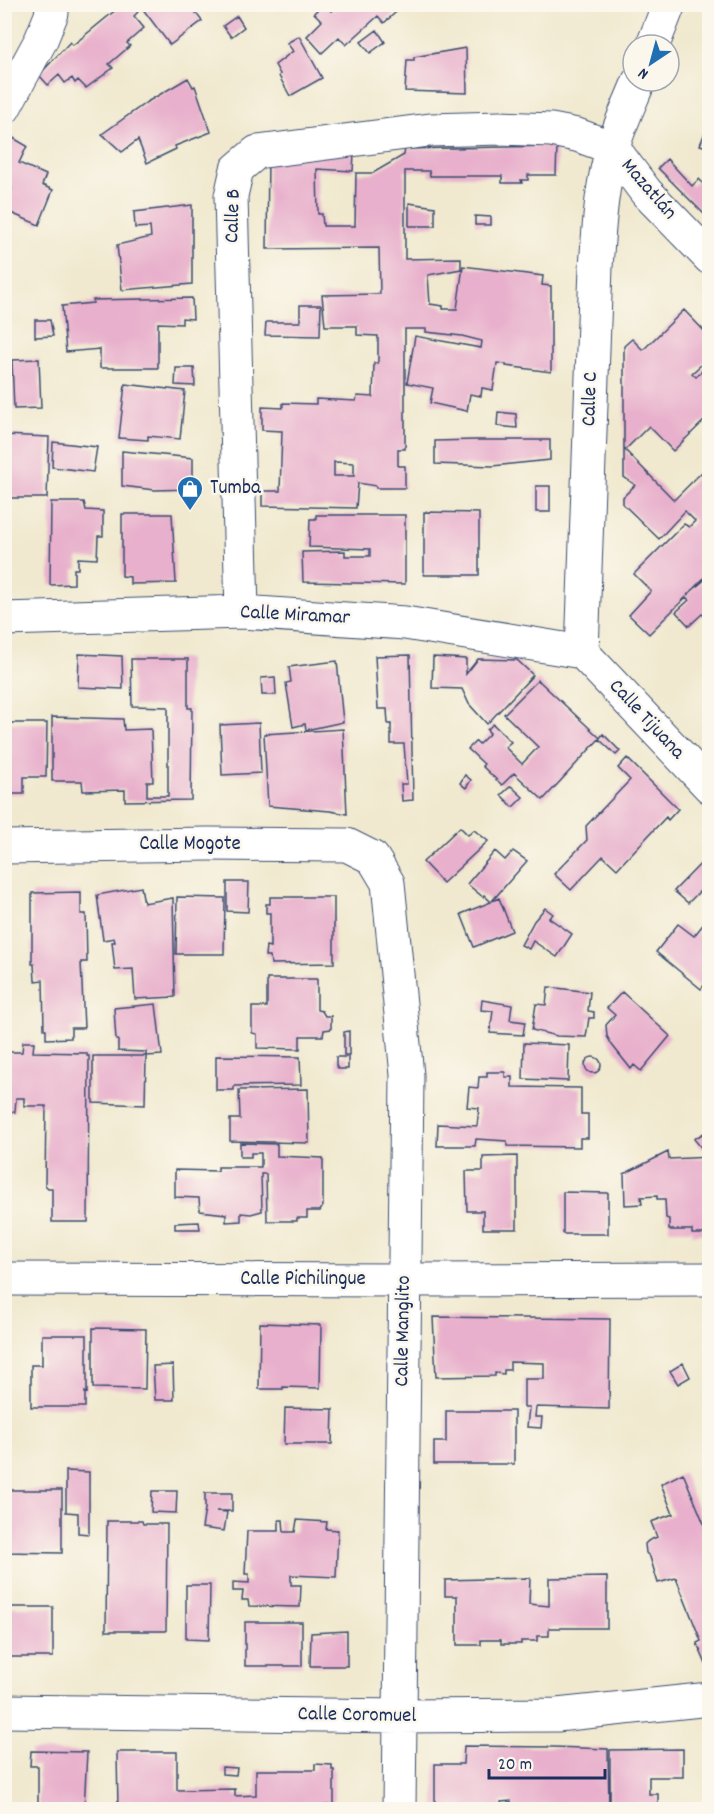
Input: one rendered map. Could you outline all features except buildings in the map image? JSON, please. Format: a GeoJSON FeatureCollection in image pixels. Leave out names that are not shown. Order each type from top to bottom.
{"type":"FeatureCollection","features":[{"type":"Feature","properties":{"kind":"street"},"geometry":{"type":"LineString","coordinates":[[4,108],[41,40],[52,14],[51,4]]}},
{"type":"Feature","properties":{"kind":"street"},"geometry":{"type":"LineString","coordinates":[[658,33],[669,4]]}},
{"type":"Feature","properties":{"kind":"street","name":"Calle C"},"geometry":{"type":"LineString","coordinates":[[582,652],[596,267],[600,214],[613,148],[634,93]]}},
{"type":"Feature","properties":{"kind":"street","name":"Calle B"},"geometry":{"type":"LineString","coordinates":[[242,612],[231,196],[237,169],[257,152],[430,130],[500,128],[551,130],[577,135],[613,148]]}},
{"type":"Feature","properties":{"kind":"street","name":"Mazatlán"},"geometry":{"type":"LineString","coordinates":[[613,148],[646,192],[710,258]]}},
{"type":"Feature","properties":{"kind":"street","name":"Calle Miramar"},"geometry":{"type":"LineString","coordinates":[[4,619],[242,612],[405,622],[582,652]]}},
{"type":"Feature","properties":{"kind":"street","name":"Calle Tijuana"},"geometry":{"type":"LineString","coordinates":[[582,652],[710,788]]}},
{"type":"Feature","properties":{"kind":"street","name":"Calle Mogote"},"geometry":{"type":"LineString","coordinates":[[4,847],[209,844],[347,845],[373,858]]}},
{"type":"Feature","properties":{"kind":"street","name":"Calle Manglito"},"geometry":{"type":"LineString","coordinates":[[373,858],[388,883],[407,1075],[399,1809]]}},
{"type":"Feature","properties":{"kind":"street","name":"Calle Pichilingue"},"geometry":{"type":"LineString","coordinates":[[4,1278],[710,1279]]}},
{"type":"Feature","properties":{"kind":"street","name":"Calle Coromuel"},"geometry":{"type":"LineString","coordinates":[[4,1711],[399,1716],[557,1715],[710,1699]]}},
{"type":"Feature","properties":{"kind":"place","name":"Tumba"},"geometry":{"type":"Point","coordinates":[190,512]}}]}
